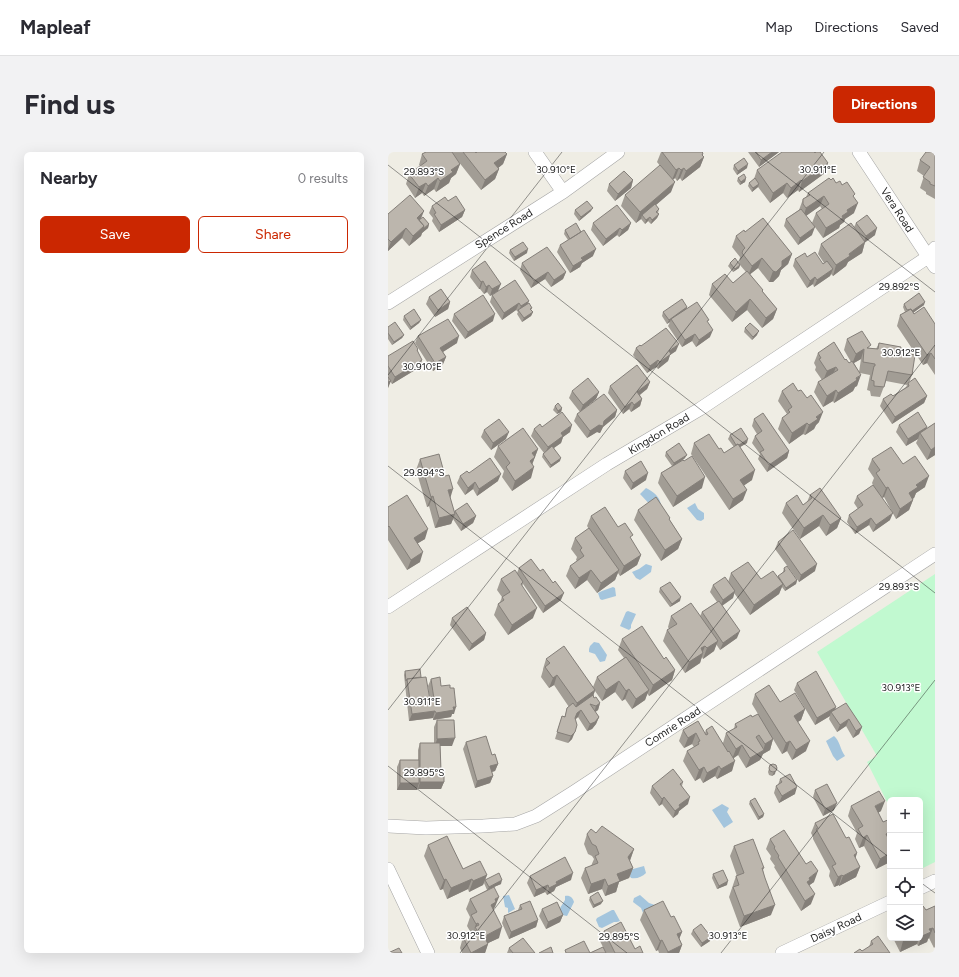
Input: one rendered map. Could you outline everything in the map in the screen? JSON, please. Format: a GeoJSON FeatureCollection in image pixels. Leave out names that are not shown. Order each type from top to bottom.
{"type":"FeatureCollection","features":[{"type":"Feature","properties":{"kind":"street"},"geometry":{"type":"LineString","coordinates":[[535,152],[563,192]]}},
{"type":"Feature","properties":{"kind":"street","name":"Spence Road"},"geometry":{"type":"LineString","coordinates":[[388,303],[563,192],[618,152]]}},
{"type":"Feature","properties":{"kind":"street","name":"Vera Road"},"geometry":{"type":"LineString","coordinates":[[859,152],[933,257]]}},
{"type":"Feature","properties":{"kind":"street","name":"Kingdon Road"},"geometry":{"type":"LineString","coordinates":[[388,607],[607,464],[700,409],[933,257]]}},
{"type":"Feature","properties":{"kind":"street","name":"Comrie Road"},"geometry":{"type":"LineString","coordinates":[[388,826],[426,828],[515,824],[536,816],[935,554]]}},
{"type":"Feature","properties":{"kind":"street"},"geometry":{"type":"LineString","coordinates":[[388,869],[428,953]]}},
{"type":"Feature","properties":{"kind":"street"},"geometry":{"type":"LineString","coordinates":[[923,887],[935,881]]}},
{"type":"Feature","properties":{"kind":"street","name":"Daisy Road"},"geometry":{"type":"LineString","coordinates":[[782,953],[887,903]]}},
{"type":"Feature","properties":{"kind":"green space"},"geometry":{"type":"Polygon","coordinates":[[[935,574],[935,862],[923,868],[923,797],[887,797],[887,802],[867,762],[877,756],[817,652],[935,574]]]}},
{"type":"Feature","properties":{"kind":"water"},"geometry":{"type":"Polygon","coordinates":[[[646,488],[658,497],[661,505],[655,510],[640,494],[646,488]]]}},
{"type":"Feature","properties":{"kind":"water"},"geometry":{"type":"Polygon","coordinates":[[[695,503],[698,509],[704,513],[704,519],[701,521],[697,520],[687,508],[695,503]]]}},
{"type":"Feature","properties":{"kind":"water"},"geometry":{"type":"Polygon","coordinates":[[[646,564],[652,566],[651,572],[640,580],[636,578],[632,572],[646,564]]]}},
{"type":"Feature","properties":{"kind":"water"},"geometry":{"type":"Polygon","coordinates":[[[613,587],[615,588],[616,596],[602,600],[600,599],[598,593],[613,587]]]}},
{"type":"Feature","properties":{"kind":"water"},"geometry":{"type":"Polygon","coordinates":[[[628,611],[636,614],[629,630],[620,626],[626,612],[628,611]]]}},
{"type":"Feature","properties":{"kind":"water"},"geometry":{"type":"Polygon","coordinates":[[[594,642],[599,643],[607,655],[605,661],[600,662],[595,654],[589,652],[590,646],[594,642]]]}},
{"type":"Feature","properties":{"kind":"water"},"geometry":{"type":"Polygon","coordinates":[[[834,736],[838,740],[845,756],[837,761],[826,741],[834,736]]]}},
{"type":"Feature","properties":{"kind":"water"},"geometry":{"type":"Polygon","coordinates":[[[722,804],[729,808],[727,812],[733,822],[724,828],[712,810],[722,804]]]}},
{"type":"Feature","properties":{"kind":"water"},"geometry":{"type":"Polygon","coordinates":[[[644,866],[646,873],[643,876],[631,878],[628,873],[631,868],[633,869],[644,866]]]}},
{"type":"Feature","properties":{"kind":"water"},"geometry":{"type":"Polygon","coordinates":[[[509,895],[515,909],[508,913],[508,908],[505,907],[503,896],[509,895]]]}},
{"type":"Feature","properties":{"kind":"water"},"geometry":{"type":"Polygon","coordinates":[[[640,895],[649,903],[655,905],[646,914],[643,913],[641,908],[633,902],[634,898],[640,895]]]}},
{"type":"Feature","properties":{"kind":"water"},"geometry":{"type":"Polygon","coordinates":[[[565,896],[571,897],[574,902],[567,916],[562,915],[560,908],[565,900],[565,896]]]}},
{"type":"Feature","properties":{"kind":"water"},"geometry":{"type":"Polygon","coordinates":[[[614,910],[620,921],[614,922],[602,928],[599,927],[596,920],[597,918],[614,910]]]}},
{"type":"Feature","properties":{"kind":"building"},"geometry":{"type":"Polygon","coordinates":[[[426,152],[452,152],[460,164],[451,170],[453,172],[440,181],[438,178],[428,186],[426,183],[419,187],[409,174],[427,161],[422,154],[426,152]]]}},
{"type":"Feature","properties":{"kind":"building"},"geometry":{"type":"Polygon","coordinates":[[[463,152],[505,152],[507,154],[494,163],[499,169],[485,180],[463,152]]]}},
{"type":"Feature","properties":{"kind":"building"},"geometry":{"type":"Polygon","coordinates":[[[662,152],[702,152],[704,157],[686,171],[684,168],[681,170],[679,168],[676,170],[662,152]]]}},
{"type":"Feature","properties":{"kind":"building"},"geometry":{"type":"Polygon","coordinates":[[[756,152],[772,152],[761,160],[756,152]]]}},
{"type":"Feature","properties":{"kind":"building"},"geometry":{"type":"Polygon","coordinates":[[[782,152],[820,152],[828,163],[791,188],[787,183],[773,193],[757,170],[782,152]]]}},
{"type":"Feature","properties":{"kind":"building"},"geometry":{"type":"Polygon","coordinates":[[[926,152],[935,152],[935,186],[930,184],[930,182],[923,177],[930,167],[920,160],[926,152]]]}},
{"type":"Feature","properties":{"kind":"building"},"geometry":{"type":"Polygon","coordinates":[[[744,158],[748,164],[738,171],[734,165],[744,158]]]}},
{"type":"Feature","properties":{"kind":"building"},"geometry":{"type":"Polygon","coordinates":[[[660,165],[675,182],[640,212],[625,195],[660,165]]]}},
{"type":"Feature","properties":{"kind":"building"},"geometry":{"type":"Polygon","coordinates":[[[624,171],[633,180],[618,194],[609,184],[624,171]]]}},
{"type":"Feature","properties":{"kind":"building"},"geometry":{"type":"Polygon","coordinates":[[[744,174],[746,178],[741,182],[738,178],[744,174]]]}},
{"type":"Feature","properties":{"kind":"building"},"geometry":{"type":"Polygon","coordinates":[[[755,178],[759,184],[753,188],[749,183],[755,178]]]}},
{"type":"Feature","properties":{"kind":"building"},"geometry":{"type":"Polygon","coordinates":[[[829,178],[831,180],[833,178],[836,183],[840,181],[842,185],[847,182],[855,194],[853,196],[858,203],[847,210],[848,212],[842,216],[843,218],[826,228],[816,213],[829,204],[824,196],[806,208],[803,204],[803,199],[810,195],[808,193],[829,178]]]}},
{"type":"Feature","properties":{"kind":"building"},"geometry":{"type":"Polygon","coordinates":[[[410,195],[424,211],[417,218],[424,226],[413,236],[406,228],[391,242],[388,239],[388,214],[410,195]]]}},
{"type":"Feature","properties":{"kind":"building"},"geometry":{"type":"Polygon","coordinates":[[[456,196],[465,210],[441,225],[434,214],[436,213],[432,206],[445,197],[448,201],[456,196]]]}},
{"type":"Feature","properties":{"kind":"building"},"geometry":{"type":"Polygon","coordinates":[[[587,201],[593,208],[581,217],[575,210],[587,201]]]}},
{"type":"Feature","properties":{"kind":"building"},"geometry":{"type":"Polygon","coordinates":[[[655,204],[659,209],[656,212],[659,214],[652,220],[650,217],[646,220],[642,215],[655,204]]]}},
{"type":"Feature","properties":{"kind":"building"},"geometry":{"type":"Polygon","coordinates":[[[617,205],[631,223],[622,230],[620,228],[606,239],[593,223],[617,205]]]}},
{"type":"Feature","properties":{"kind":"building"},"geometry":{"type":"Polygon","coordinates":[[[801,209],[815,227],[800,238],[786,219],[801,209]]]}},
{"type":"Feature","properties":{"kind":"building"},"geometry":{"type":"Polygon","coordinates":[[[867,215],[877,228],[866,236],[856,223],[867,215]]]}},
{"type":"Feature","properties":{"kind":"building"},"geometry":{"type":"Polygon","coordinates":[[[423,217],[429,224],[423,229],[424,226],[419,220],[423,217]]]}},
{"type":"Feature","properties":{"kind":"building"},"geometry":{"type":"Polygon","coordinates":[[[763,218],[792,254],[782,261],[782,266],[776,272],[773,271],[762,258],[752,266],[742,253],[745,248],[736,236],[744,230],[745,232],[763,218]]]}},
{"type":"Feature","properties":{"kind":"building"},"geometry":{"type":"Polygon","coordinates":[[[576,223],[581,232],[570,239],[565,230],[576,223]]]}},
{"type":"Feature","properties":{"kind":"building"},"geometry":{"type":"Polygon","coordinates":[[[851,223],[865,242],[849,254],[850,256],[836,265],[821,244],[851,223]]]}},
{"type":"Feature","properties":{"kind":"building"},"geometry":{"type":"Polygon","coordinates":[[[584,230],[596,249],[581,258],[583,260],[573,266],[560,245],[584,230]]]}},
{"type":"Feature","properties":{"kind":"building"},"geometry":{"type":"Polygon","coordinates":[[[523,242],[528,249],[515,257],[510,250],[523,242]]]}},
{"type":"Feature","properties":{"kind":"building"},"geometry":{"type":"Polygon","coordinates":[[[547,247],[566,272],[554,280],[548,272],[534,281],[522,263],[547,247]]]}},
{"type":"Feature","properties":{"kind":"building"},"geometry":{"type":"Polygon","coordinates":[[[815,252],[823,264],[827,261],[833,269],[817,280],[815,277],[810,281],[795,259],[805,253],[807,257],[815,252]]]}},
{"type":"Feature","properties":{"kind":"building"},"geometry":{"type":"Polygon","coordinates":[[[735,258],[740,265],[735,269],[730,263],[735,258]]]}},
{"type":"Feature","properties":{"kind":"building"},"geometry":{"type":"Polygon","coordinates":[[[485,261],[501,284],[492,289],[489,285],[486,287],[483,281],[481,282],[472,270],[485,261]]]}},
{"type":"Feature","properties":{"kind":"building"},"geometry":{"type":"Polygon","coordinates":[[[747,271],[777,309],[766,318],[750,299],[736,312],[712,284],[725,274],[733,283],[747,271]]]}},
{"type":"Feature","properties":{"kind":"building"},"geometry":{"type":"Polygon","coordinates":[[[515,280],[529,301],[521,306],[519,303],[504,313],[492,295],[515,280]]]}},
{"type":"Feature","properties":{"kind":"building"},"geometry":{"type":"Polygon","coordinates":[[[441,289],[450,302],[438,310],[429,297],[441,289]]]}},
{"type":"Feature","properties":{"kind":"building"},"geometry":{"type":"Polygon","coordinates":[[[919,293],[925,302],[912,311],[911,309],[907,310],[904,304],[919,293]]]}},
{"type":"Feature","properties":{"kind":"building"},"geometry":{"type":"Polygon","coordinates":[[[483,295],[495,314],[468,332],[454,314],[483,295]]]}},
{"type":"Feature","properties":{"kind":"building"},"geometry":{"type":"Polygon","coordinates":[[[682,299],[687,307],[669,320],[663,312],[682,299]]]}},
{"type":"Feature","properties":{"kind":"building"},"geometry":{"type":"Polygon","coordinates":[[[697,302],[709,320],[707,321],[713,330],[699,340],[695,334],[685,340],[671,319],[697,302]]]}},
{"type":"Feature","properties":{"kind":"building"},"geometry":{"type":"Polygon","coordinates":[[[529,303],[532,308],[530,309],[533,312],[524,318],[518,310],[529,303]]]}},
{"type":"Feature","properties":{"kind":"building"},"geometry":{"type":"Polygon","coordinates":[[[924,307],[935,324],[935,359],[931,353],[927,355],[900,315],[911,309],[914,314],[924,307]]]}},
{"type":"Feature","properties":{"kind":"building"},"geometry":{"type":"Polygon","coordinates":[[[414,309],[421,320],[411,327],[404,316],[414,309]]]}},
{"type":"Feature","properties":{"kind":"building"},"geometry":{"type":"Polygon","coordinates":[[[448,319],[459,336],[440,348],[446,357],[435,363],[418,336],[448,319]]]}},
{"type":"Feature","properties":{"kind":"building"},"geometry":{"type":"Polygon","coordinates":[[[395,322],[404,335],[394,342],[388,333],[388,327],[395,322]]]}},
{"type":"Feature","properties":{"kind":"building"},"geometry":{"type":"Polygon","coordinates":[[[750,323],[759,331],[753,337],[745,328],[750,323]]]}},
{"type":"Feature","properties":{"kind":"building"},"geometry":{"type":"Polygon","coordinates":[[[666,328],[679,344],[669,351],[671,354],[660,362],[658,360],[650,366],[636,348],[666,328]]]}},
{"type":"Feature","properties":{"kind":"building"},"geometry":{"type":"Polygon","coordinates":[[[862,331],[871,345],[867,348],[878,349],[879,343],[901,347],[900,352],[915,355],[912,375],[888,371],[884,387],[874,386],[874,381],[871,380],[875,364],[863,362],[864,349],[856,354],[847,339],[862,331]]]}},
{"type":"Feature","properties":{"kind":"building"},"geometry":{"type":"Polygon","coordinates":[[[413,341],[422,360],[395,377],[388,366],[388,356],[413,341]]]}},
{"type":"Feature","properties":{"kind":"building"},"geometry":{"type":"Polygon","coordinates":[[[834,342],[845,360],[846,359],[849,363],[852,361],[861,375],[856,378],[857,380],[838,393],[836,390],[827,396],[818,382],[838,370],[836,367],[827,371],[819,359],[821,358],[818,353],[834,342]]]}},
{"type":"Feature","properties":{"kind":"building"},"geometry":{"type":"Polygon","coordinates":[[[637,365],[650,382],[637,392],[642,399],[634,405],[632,402],[625,407],[610,386],[637,365]]]}},
{"type":"Feature","properties":{"kind":"building"},"geometry":{"type":"Polygon","coordinates":[[[588,378],[599,392],[583,405],[572,391],[588,378]]]}},
{"type":"Feature","properties":{"kind":"building"},"geometry":{"type":"Polygon","coordinates":[[[915,378],[927,396],[895,417],[883,399],[891,394],[893,396],[909,386],[908,383],[915,378]]]}},
{"type":"Feature","properties":{"kind":"building"},"geometry":{"type":"Polygon","coordinates":[[[793,383],[798,391],[801,390],[807,398],[811,395],[823,412],[816,417],[818,419],[809,425],[807,423],[792,433],[782,418],[790,412],[788,410],[792,407],[782,391],[793,383]]]}},
{"type":"Feature","properties":{"kind":"building"},"geometry":{"type":"Polygon","coordinates":[[[604,394],[617,410],[604,421],[603,426],[599,425],[590,431],[577,414],[604,394]]]}},
{"type":"Feature","properties":{"kind":"building"},"geometry":{"type":"Polygon","coordinates":[[[558,403],[562,408],[558,411],[555,406],[558,403]]]}},
{"type":"Feature","properties":{"kind":"building"},"geometry":{"type":"Polygon","coordinates":[[[562,412],[572,425],[561,433],[563,436],[548,447],[534,429],[540,424],[542,427],[562,412]]]}},
{"type":"Feature","properties":{"kind":"building"},"geometry":{"type":"Polygon","coordinates":[[[918,412],[927,427],[908,439],[899,425],[918,412]]]}},
{"type":"Feature","properties":{"kind":"building"},"geometry":{"type":"Polygon","coordinates":[[[763,413],[789,451],[769,465],[760,452],[764,450],[755,436],[762,431],[754,419],[763,413]]]}},
{"type":"Feature","properties":{"kind":"building"},"geometry":{"type":"Polygon","coordinates":[[[499,419],[509,432],[493,443],[484,430],[499,419]]]}},
{"type":"Feature","properties":{"kind":"building"},"geometry":{"type":"Polygon","coordinates":[[[935,423],[935,447],[931,450],[920,433],[935,423]]]}},
{"type":"Feature","properties":{"kind":"building"},"geometry":{"type":"Polygon","coordinates":[[[523,428],[538,449],[532,453],[535,457],[530,461],[534,467],[515,481],[506,467],[510,463],[498,446],[523,428]]]}},
{"type":"Feature","properties":{"kind":"building"},"geometry":{"type":"Polygon","coordinates":[[[741,428],[748,439],[739,445],[736,445],[730,435],[741,428]]]}},
{"type":"Feature","properties":{"kind":"building"},"geometry":{"type":"Polygon","coordinates":[[[709,434],[719,449],[721,448],[724,453],[738,444],[755,470],[740,480],[747,490],[733,499],[694,443],[709,434]]]}},
{"type":"Feature","properties":{"kind":"building"},"geometry":{"type":"Polygon","coordinates":[[[679,443],[687,455],[674,463],[666,452],[679,443]]]}},
{"type":"Feature","properties":{"kind":"building"},"geometry":{"type":"Polygon","coordinates":[[[552,446],[561,458],[551,465],[543,454],[552,446]]]}},
{"type":"Feature","properties":{"kind":"building"},"geometry":{"type":"Polygon","coordinates":[[[891,447],[903,464],[915,456],[929,476],[916,485],[918,487],[909,493],[913,500],[900,509],[888,487],[886,488],[876,473],[880,470],[872,459],[891,447]]]}},
{"type":"Feature","properties":{"kind":"building"},"geometry":{"type":"Polygon","coordinates":[[[439,454],[445,476],[449,475],[453,489],[448,490],[455,514],[439,518],[420,459],[439,454]]]}},
{"type":"Feature","properties":{"kind":"building"},"geometry":{"type":"Polygon","coordinates":[[[692,456],[705,477],[677,496],[661,473],[692,456]]]}},
{"type":"Feature","properties":{"kind":"building"},"geometry":{"type":"Polygon","coordinates":[[[490,458],[501,474],[479,489],[475,482],[468,488],[460,476],[467,471],[469,473],[490,458]]]}},
{"type":"Feature","properties":{"kind":"building"},"geometry":{"type":"Polygon","coordinates":[[[641,461],[648,473],[633,483],[625,471],[641,461]]]}},
{"type":"Feature","properties":{"kind":"building"},"geometry":{"type":"Polygon","coordinates":[[[873,485],[893,513],[876,525],[871,518],[857,527],[849,515],[863,505],[857,496],[873,485]]]}},
{"type":"Feature","properties":{"kind":"building"},"geometry":{"type":"Polygon","coordinates":[[[820,488],[841,518],[830,525],[823,515],[804,528],[786,503],[797,495],[803,505],[812,498],[810,495],[820,488]]]}},
{"type":"Feature","properties":{"kind":"building"},"geometry":{"type":"Polygon","coordinates":[[[407,495],[428,529],[414,538],[423,552],[411,560],[389,526],[388,527],[388,507],[407,495]]]}},
{"type":"Feature","properties":{"kind":"building"},"geometry":{"type":"Polygon","coordinates":[[[656,497],[682,539],[665,550],[638,510],[656,497]]]}},
{"type":"Feature","properties":{"kind":"building"},"geometry":{"type":"Polygon","coordinates":[[[467,503],[476,516],[463,524],[455,511],[467,503]]]}},
{"type":"Feature","properties":{"kind":"building"},"geometry":{"type":"Polygon","coordinates":[[[605,507],[618,527],[625,523],[633,535],[630,537],[641,555],[624,566],[591,516],[605,507]]]}},
{"type":"Feature","properties":{"kind":"building"},"geometry":{"type":"Polygon","coordinates":[[[589,528],[619,570],[601,583],[591,570],[579,578],[570,566],[584,556],[580,550],[582,548],[575,538],[589,528]]]}},
{"type":"Feature","properties":{"kind":"building"},"geometry":{"type":"Polygon","coordinates":[[[793,530],[817,564],[801,575],[778,542],[793,530]]]}},
{"type":"Feature","properties":{"kind":"building"},"geometry":{"type":"Polygon","coordinates":[[[531,559],[540,571],[543,569],[553,583],[555,581],[564,593],[545,606],[519,568],[531,559]]]}},
{"type":"Feature","properties":{"kind":"building"},"geometry":{"type":"Polygon","coordinates":[[[748,562],[761,579],[773,571],[783,584],[754,605],[731,573],[748,562]]]}},
{"type":"Feature","properties":{"kind":"building"},"geometry":{"type":"Polygon","coordinates":[[[787,566],[797,580],[786,588],[778,576],[785,571],[784,568],[787,566]]]}},
{"type":"Feature","properties":{"kind":"building"},"geometry":{"type":"Polygon","coordinates":[[[515,570],[523,582],[521,584],[537,608],[512,625],[498,604],[504,600],[502,597],[510,592],[501,579],[515,570]]]}},
{"type":"Feature","properties":{"kind":"building"},"geometry":{"type":"Polygon","coordinates":[[[725,577],[735,591],[723,600],[713,585],[725,577]]]}},
{"type":"Feature","properties":{"kind":"building"},"geometry":{"type":"Polygon","coordinates":[[[670,582],[681,597],[672,604],[660,588],[670,582]]]}},
{"type":"Feature","properties":{"kind":"building"},"geometry":{"type":"Polygon","coordinates":[[[719,601],[740,631],[723,643],[702,612],[719,601]]]}},
{"type":"Feature","properties":{"kind":"building"},"geometry":{"type":"Polygon","coordinates":[[[691,603],[718,641],[707,648],[705,646],[701,648],[703,653],[689,662],[667,630],[677,624],[671,616],[691,603]]]}},
{"type":"Feature","properties":{"kind":"building"},"geometry":{"type":"Polygon","coordinates":[[[467,607],[486,633],[472,644],[452,618],[467,607]]]}},
{"type":"Feature","properties":{"kind":"building"},"geometry":{"type":"Polygon","coordinates":[[[642,626],[664,659],[666,657],[675,670],[653,685],[622,639],[642,626]]]}},
{"type":"Feature","properties":{"kind":"building"},"geometry":{"type":"Polygon","coordinates":[[[564,646],[595,690],[577,703],[557,675],[553,678],[545,667],[550,663],[546,659],[564,646]]]}},
{"type":"Feature","properties":{"kind":"building"},"geometry":{"type":"Polygon","coordinates":[[[626,657],[649,690],[636,699],[629,689],[626,691],[619,681],[606,690],[597,677],[626,657]]]}},
{"type":"Feature","properties":{"kind":"building"},"geometry":{"type":"Polygon","coordinates":[[[420,669],[421,677],[407,679],[406,681],[405,671],[420,669]]]}},
{"type":"Feature","properties":{"kind":"building"},"geometry":{"type":"Polygon","coordinates":[[[816,671],[836,707],[817,718],[797,683],[816,671]]]}},
{"type":"Feature","properties":{"kind":"building"},"geometry":{"type":"Polygon","coordinates":[[[426,677],[430,700],[434,699],[431,679],[440,677],[441,686],[450,685],[450,688],[454,688],[456,707],[453,707],[454,710],[436,713],[435,711],[412,714],[407,679],[426,677]]]}},
{"type":"Feature","properties":{"kind":"building"},"geometry":{"type":"Polygon","coordinates":[[[769,685],[780,702],[795,693],[805,709],[794,716],[810,741],[796,750],[790,741],[786,743],[755,694],[769,685]]]}},
{"type":"Feature","properties":{"kind":"building"},"geometry":{"type":"Polygon","coordinates":[[[593,695],[594,698],[596,697],[600,703],[596,706],[590,704],[599,717],[595,722],[590,724],[581,710],[577,713],[575,718],[577,725],[575,732],[571,736],[557,732],[562,716],[565,717],[567,708],[573,703],[576,707],[593,695]]]}},
{"type":"Feature","properties":{"kind":"building"},"geometry":{"type":"Polygon","coordinates":[[[846,703],[862,727],[856,731],[849,719],[840,725],[831,712],[846,703]]]}},
{"type":"Feature","properties":{"kind":"building"},"geometry":{"type":"Polygon","coordinates":[[[758,714],[773,739],[765,744],[759,735],[756,737],[764,750],[750,758],[742,745],[736,749],[726,733],[737,727],[735,724],[751,715],[752,717],[758,714]]]}},
{"type":"Feature","properties":{"kind":"building"},"geometry":{"type":"Polygon","coordinates":[[[437,720],[454,720],[455,738],[437,739],[437,720]]]}},
{"type":"Feature","properties":{"kind":"building"},"geometry":{"type":"Polygon","coordinates":[[[698,721],[706,735],[708,734],[706,730],[712,726],[735,761],[721,769],[719,766],[707,773],[704,767],[699,770],[687,751],[699,744],[698,742],[700,741],[696,733],[688,738],[683,730],[698,721]]]}},
{"type":"Feature","properties":{"kind":"building"},"geometry":{"type":"Polygon","coordinates":[[[486,736],[492,755],[495,754],[498,764],[490,766],[493,776],[477,781],[466,742],[486,736]]]}},
{"type":"Feature","properties":{"kind":"building"},"geometry":{"type":"Polygon","coordinates":[[[420,743],[440,743],[441,771],[444,771],[444,782],[420,782],[420,743]]]}},
{"type":"Feature","properties":{"kind":"building"},"geometry":{"type":"Polygon","coordinates":[[[400,760],[419,760],[419,783],[400,783],[400,760]]]}},
{"type":"Feature","properties":{"kind":"building"},"geometry":{"type":"Polygon","coordinates":[[[773,764],[776,765],[776,771],[773,772],[770,771],[769,768],[770,765],[773,764]]]}},
{"type":"Feature","properties":{"kind":"building"},"geometry":{"type":"Polygon","coordinates":[[[673,769],[683,782],[680,784],[690,797],[679,805],[680,807],[675,811],[664,797],[662,799],[652,786],[673,769]]]}},
{"type":"Feature","properties":{"kind":"building"},"geometry":{"type":"Polygon","coordinates":[[[790,774],[797,787],[782,796],[776,786],[782,782],[780,779],[790,774]]]}},
{"type":"Feature","properties":{"kind":"building"},"geometry":{"type":"Polygon","coordinates":[[[827,784],[837,803],[825,809],[815,790],[827,784]]]}},
{"type":"Feature","properties":{"kind":"building"},"geometry":{"type":"Polygon","coordinates":[[[879,791],[885,801],[875,806],[883,822],[887,820],[887,855],[880,859],[867,835],[863,838],[858,829],[863,826],[851,806],[879,791]]]}},
{"type":"Feature","properties":{"kind":"building"},"geometry":{"type":"Polygon","coordinates":[[[755,798],[764,814],[759,817],[750,801],[755,798]]]}},
{"type":"Feature","properties":{"kind":"building"},"geometry":{"type":"Polygon","coordinates":[[[833,814],[846,838],[849,837],[857,853],[854,855],[860,867],[838,877],[832,866],[836,864],[816,829],[818,828],[815,823],[833,814]]]}},
{"type":"Feature","properties":{"kind":"building"},"geometry":{"type":"Polygon","coordinates":[[[602,826],[634,849],[628,857],[633,868],[617,874],[620,881],[608,886],[605,879],[591,884],[585,868],[598,863],[595,856],[599,854],[596,846],[592,844],[587,834],[591,829],[596,833],[602,826]]]}},
{"type":"Feature","properties":{"kind":"building"},"geometry":{"type":"Polygon","coordinates":[[[784,830],[806,864],[811,861],[818,871],[809,878],[810,880],[807,882],[815,894],[805,901],[778,857],[779,856],[774,848],[775,847],[770,839],[784,830]]]}},
{"type":"Feature","properties":{"kind":"building"},"geometry":{"type":"Polygon","coordinates":[[[447,836],[463,869],[480,861],[487,875],[473,881],[472,879],[451,888],[446,879],[444,880],[428,845],[447,836]]]}},
{"type":"Feature","properties":{"kind":"building"},"geometry":{"type":"Polygon","coordinates":[[[753,839],[764,868],[762,868],[775,905],[744,916],[733,887],[739,885],[736,876],[744,873],[734,846],[753,839]]]}},
{"type":"Feature","properties":{"kind":"building"},"geometry":{"type":"Polygon","coordinates":[[[565,857],[573,873],[556,882],[557,884],[549,888],[548,885],[536,890],[530,876],[565,857]]]}},
{"type":"Feature","properties":{"kind":"building"},"geometry":{"type":"Polygon","coordinates":[[[723,870],[728,881],[719,886],[713,874],[723,870]]]}},
{"type":"Feature","properties":{"kind":"building"},"geometry":{"type":"Polygon","coordinates":[[[499,873],[502,880],[489,887],[485,880],[499,873]]]}},
{"type":"Feature","properties":{"kind":"building"},"geometry":{"type":"Polygon","coordinates":[[[494,887],[499,897],[495,899],[496,902],[491,905],[502,927],[487,935],[485,938],[488,944],[471,953],[463,937],[477,930],[475,927],[479,925],[478,923],[476,924],[471,915],[477,912],[470,899],[494,887]]]}},
{"type":"Feature","properties":{"kind":"building"},"geometry":{"type":"Polygon","coordinates":[[[598,892],[603,901],[594,905],[590,897],[598,892]]]}},
{"type":"Feature","properties":{"kind":"building"},"geometry":{"type":"Polygon","coordinates":[[[530,901],[538,920],[511,932],[504,916],[522,909],[520,905],[530,901]]]}},
{"type":"Feature","properties":{"kind":"building"},"geometry":{"type":"Polygon","coordinates":[[[663,901],[671,917],[674,916],[682,932],[677,934],[682,945],[668,952],[662,940],[660,941],[644,910],[663,901]]]}},
{"type":"Feature","properties":{"kind":"building"},"geometry":{"type":"Polygon","coordinates":[[[557,902],[563,915],[548,922],[542,909],[557,902]]]}},
{"type":"Feature","properties":{"kind":"building"},"geometry":{"type":"Polygon","coordinates":[[[923,906],[926,910],[935,906],[935,933],[933,928],[929,929],[931,932],[923,936],[923,906]]]}},
{"type":"Feature","properties":{"kind":"building"},"geometry":{"type":"Polygon","coordinates":[[[621,922],[635,949],[640,946],[643,953],[615,953],[604,931],[621,922]]]}},
{"type":"Feature","properties":{"kind":"building"},"geometry":{"type":"Polygon","coordinates":[[[701,924],[711,937],[702,943],[693,930],[701,924]]]}},
{"type":"Feature","properties":{"kind":"building"},"geometry":{"type":"Polygon","coordinates":[[[878,936],[890,953],[854,953],[860,949],[862,951],[873,944],[871,941],[878,936]]]}},
{"type":"Feature","properties":{"kind":"building"},"geometry":{"type":"Polygon","coordinates":[[[523,938],[535,953],[513,953],[509,948],[523,938]]]}},
{"type":"Feature","properties":{"kind":"building"},"geometry":{"type":"Polygon","coordinates":[[[584,941],[590,953],[566,953],[565,950],[584,941]]]}},
{"type":"Feature","properties":{"kind":"building"},"geometry":{"type":"Polygon","coordinates":[[[551,947],[553,953],[539,953],[551,947]]]}},
{"type":"Feature","properties":{"kind":"building"},"geometry":{"type":"Polygon","coordinates":[[[603,947],[606,953],[590,953],[603,947]]]}},
{"type":"Feature","properties":{"kind":"building"},"geometry":{"type":"Polygon","coordinates":[[[399,948],[402,953],[388,953],[399,948]]]}}]}
